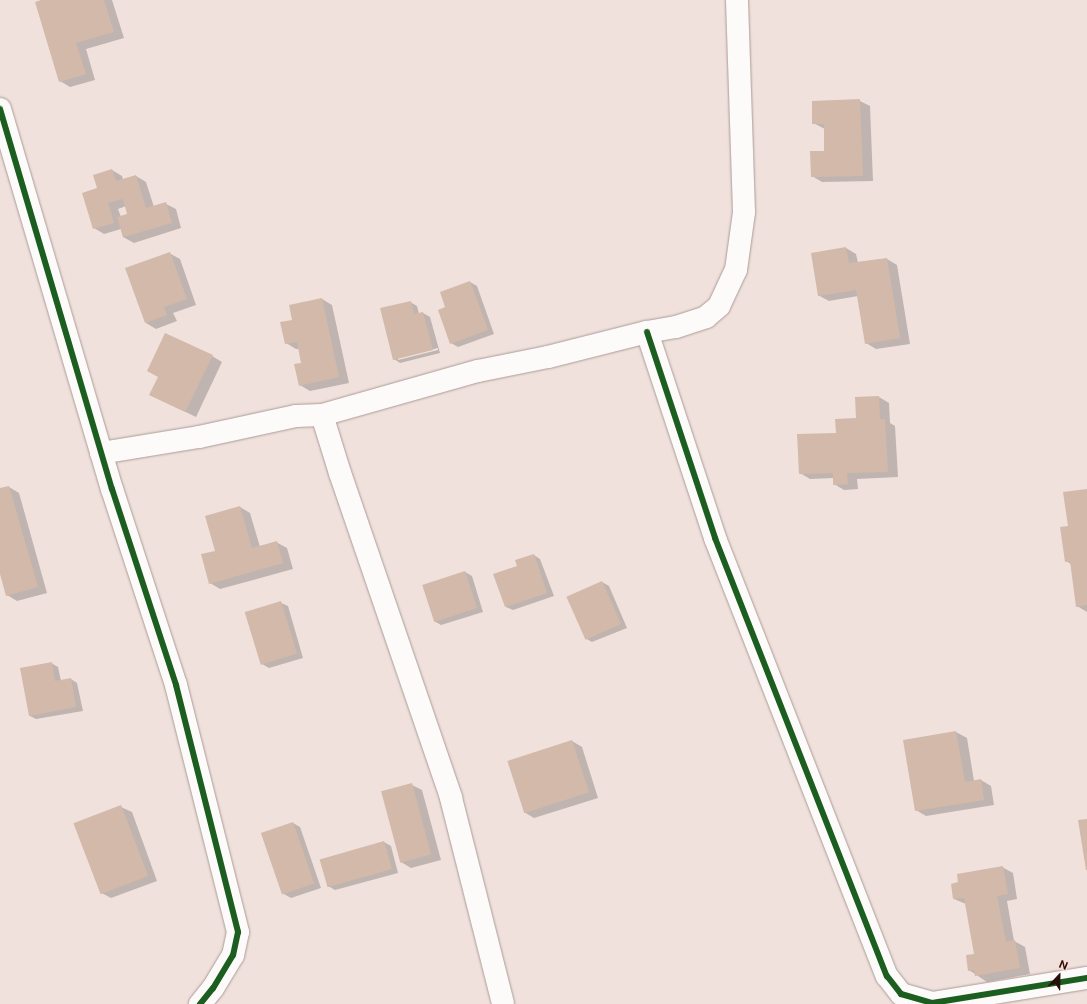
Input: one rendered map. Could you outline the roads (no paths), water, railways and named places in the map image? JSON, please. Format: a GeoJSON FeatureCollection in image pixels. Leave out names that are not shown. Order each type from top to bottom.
{"type":"FeatureCollection","features":[{"type":"Feature","properties":{"kind":"street"},"geometry":{"type":"LineString","coordinates":[[101,453],[199,437],[296,416],[322,415],[478,372],[548,357],[647,332],[676,327],[706,317],[719,306],[736,270],[744,212],[736,0]]}},
{"type":"Feature","properties":{"kind":"street"},"geometry":{"type":"LineString","coordinates":[[0,109],[101,453],[176,685],[238,932],[233,955],[214,988],[200,1004]]}},
{"type":"Feature","properties":{"kind":"street"},"geometry":{"type":"LineString","coordinates":[[647,332],[715,538],[887,976],[901,994],[932,1003],[1087,978]]}},
{"type":"Feature","properties":{"kind":"street"},"geometry":{"type":"LineString","coordinates":[[322,415],[342,481],[451,798],[503,1004]]}}]}
